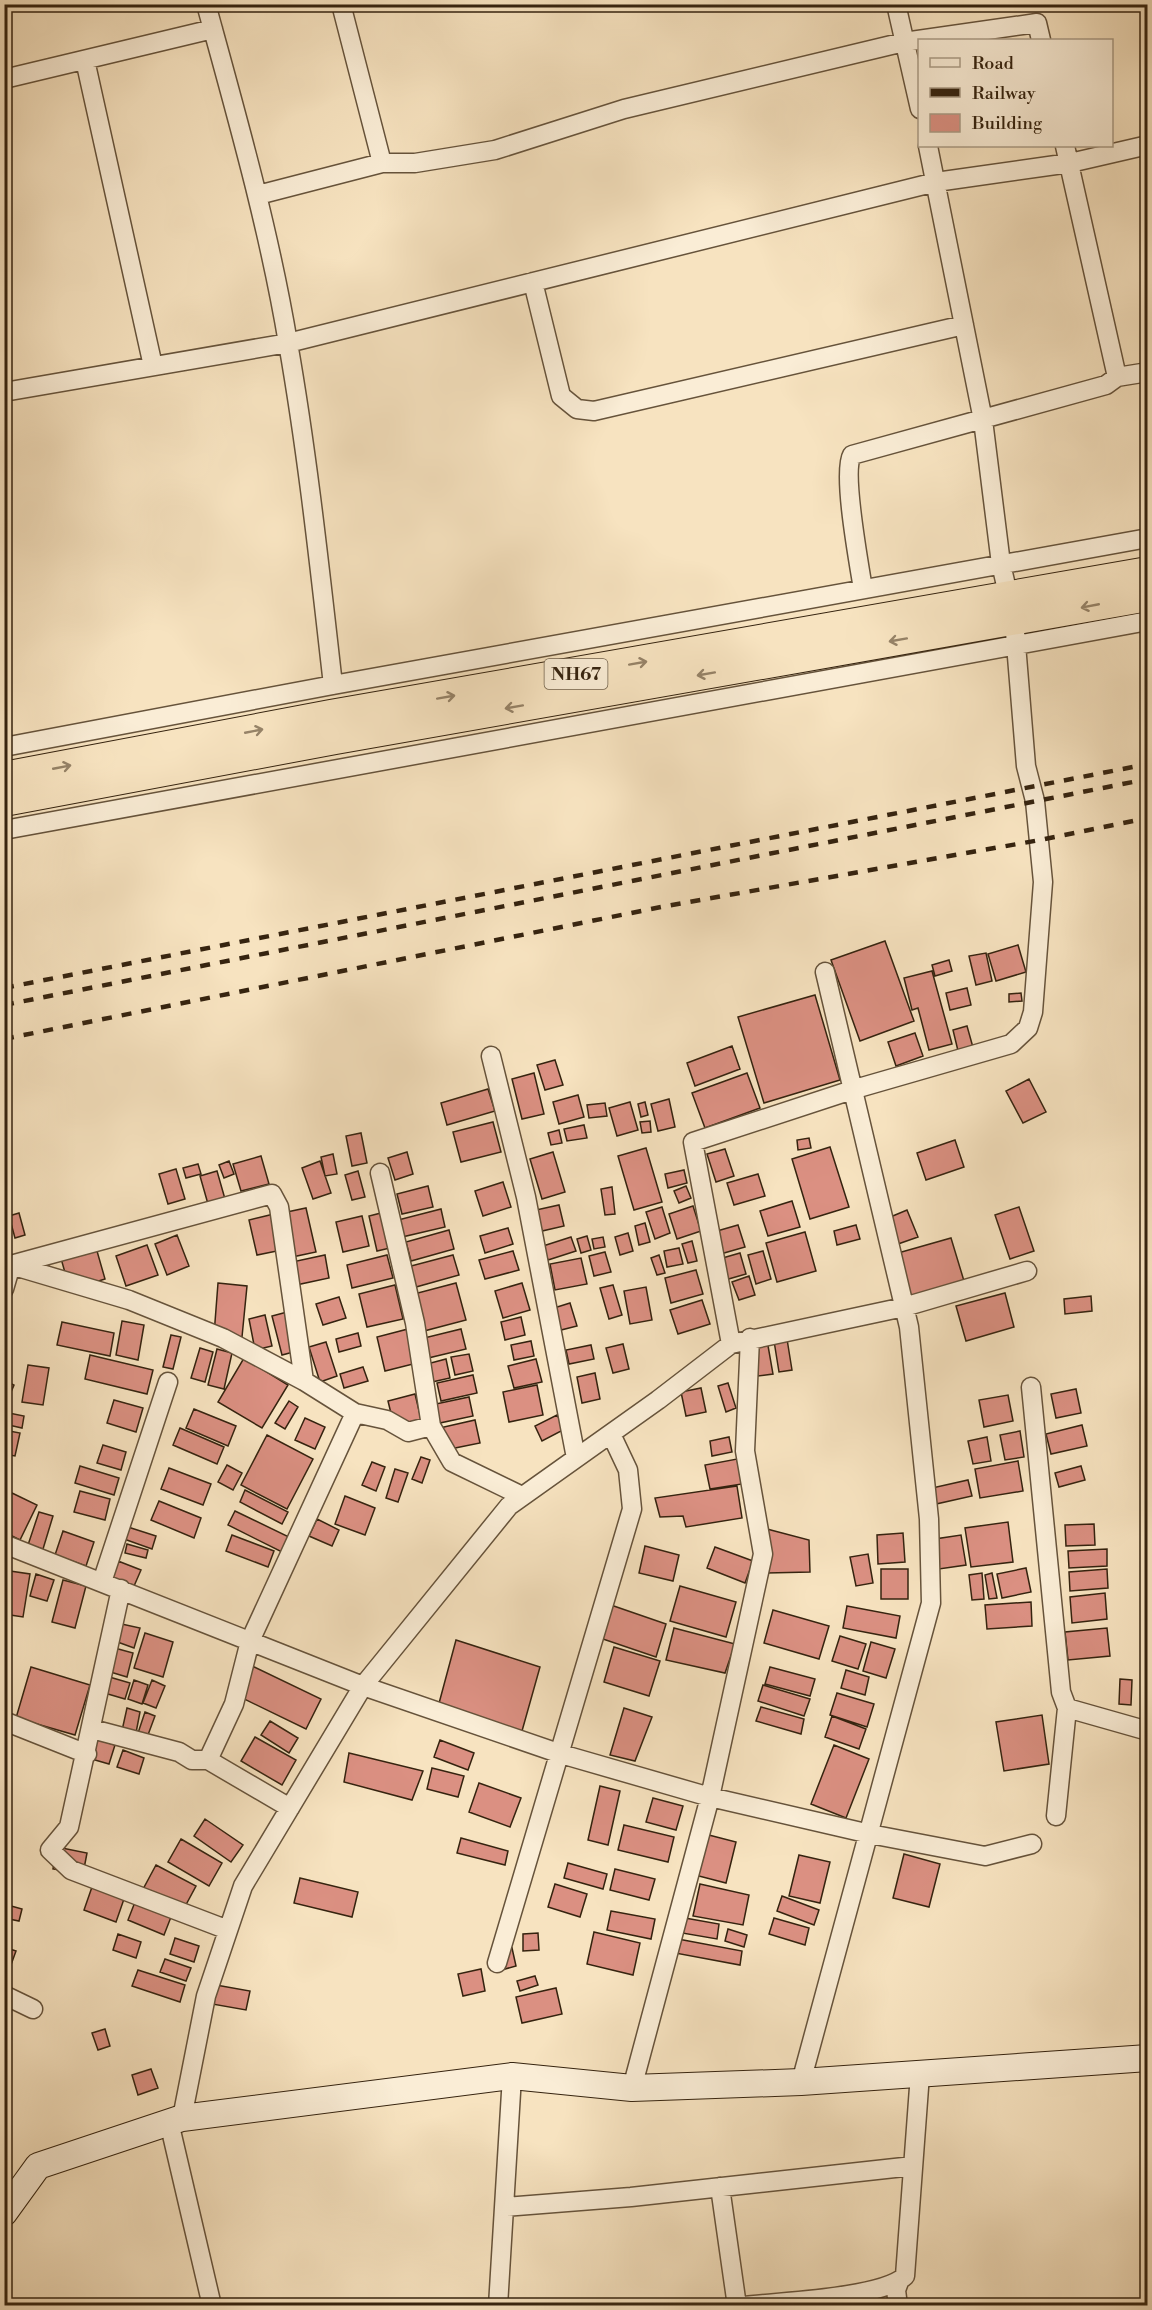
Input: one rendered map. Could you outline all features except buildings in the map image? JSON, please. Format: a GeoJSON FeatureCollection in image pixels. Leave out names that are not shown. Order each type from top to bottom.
{"type":"FeatureCollection","features":[{"type":"Feature","properties":{"kind":"highway","name":"NH67"},"geometry":{"type":"LineString","coordinates":[[4,778],[331,716],[1013,621],[1148,573]]}},
{"type":"Feature","properties":{"kind":"highway","name":"NH67"},"geometry":{"type":"LineString","coordinates":[[4,800],[335,738],[1013,621],[1148,595]]}},
{"type":"Feature","properties":{"kind":"main road"},"geometry":{"type":"LineString","coordinates":[[4,2213],[38,2166],[176,2120],[512,2076],[632,2088],[801,2082],[1148,2058]]}},
{"type":"Feature","properties":{"kind":"street"},"geometry":{"type":"LineString","coordinates":[[206,4],[258,195],[288,343],[316,532],[333,685]]}},
{"type":"Feature","properties":{"kind":"street"},"geometry":{"type":"LineString","coordinates":[[341,4],[382,163]]}},
{"type":"Feature","properties":{"kind":"street"},"geometry":{"type":"LineString","coordinates":[[896,4],[918,101]]}},
{"type":"Feature","properties":{"kind":"street"},"geometry":{"type":"LineString","coordinates":[[925,39],[1037,23],[1041,39]]}},
{"type":"Feature","properties":{"kind":"street"},"geometry":{"type":"LineString","coordinates":[[4,79],[213,29]]}},
{"type":"Feature","properties":{"kind":"street"},"geometry":{"type":"LineString","coordinates":[[258,195],[382,163],[415,162],[495,150],[624,109],[918,40]]}},
{"type":"Feature","properties":{"kind":"street"},"geometry":{"type":"LineString","coordinates":[[85,60],[153,366]]}},
{"type":"Feature","properties":{"kind":"street"},"geometry":{"type":"LineString","coordinates":[[5,389],[288,343],[936,182],[1067,154],[1148,145]]}},
{"type":"Feature","properties":{"kind":"street"},"geometry":{"type":"LineString","coordinates":[[731,1344],[693,1142],[855,1089],[1011,1044],[1028,1028],[1033,1012],[1043,882],[1035,801],[1026,766],[1013,621],[1001,564],[983,420],[928,147]]}},
{"type":"Feature","properties":{"kind":"street"},"geometry":{"type":"LineString","coordinates":[[1067,154],[1117,377]]}},
{"type":"Feature","properties":{"kind":"street"},"geometry":{"type":"LineString","coordinates":[[533,282],[561,396],[577,409],[594,411],[964,326]]}},
{"type":"Feature","properties":{"kind":"street"},"geometry":{"type":"LineString","coordinates":[[863,589],[849,488],[849,461],[852,455],[1106,385],[1117,377],[1148,372]]}},
{"type":"Feature","properties":{"kind":"street"},"geometry":{"type":"LineString","coordinates":[[4,747],[333,685],[1148,538]]}},
{"type":"Feature","properties":{"kind":"street"},"geometry":{"type":"LineString","coordinates":[[4,830],[1013,621],[1148,621]]}},
{"type":"Feature","properties":{"kind":"street"},"geometry":{"type":"LineString","coordinates":[[801,2082],[931,1603],[929,1519],[909,1327],[855,1089],[825,972]]}},
{"type":"Feature","properties":{"kind":"street"},"geometry":{"type":"LineString","coordinates":[[491,1056],[526,1197],[576,1458]]}},
{"type":"Feature","properties":{"kind":"street"},"geometry":{"type":"LineString","coordinates":[[380,1173],[415,1323],[431,1426],[452,1462],[522,1496]]}},
{"type":"Feature","properties":{"kind":"street"},"geometry":{"type":"LineString","coordinates":[[8,1262],[272,1194],[279,1207],[304,1381]]}},
{"type":"Feature","properties":{"kind":"street"},"geometry":{"type":"LineString","coordinates":[[8,1262],[129,1300],[223,1338],[304,1381],[355,1413],[387,1420],[408,1432],[431,1426]]}},
{"type":"Feature","properties":{"kind":"street"},"geometry":{"type":"LineString","coordinates":[[4,1289],[8,1262]]}},
{"type":"Feature","properties":{"kind":"street"},"geometry":{"type":"LineString","coordinates":[[212,2306],[176,2120],[206,1996],[243,1887],[363,1686],[509,1506],[611,1434],[731,1344],[750,1338],[904,1307],[1027,1271]]}},
{"type":"Feature","properties":{"kind":"street"},"geometry":{"type":"LineString","coordinates":[[632,2088],[710,1797],[763,1554],[745,1450],[750,1338]]}},
{"type":"Feature","properties":{"kind":"street"},"geometry":{"type":"LineString","coordinates":[[102,1582],[168,1382]]}},
{"type":"Feature","properties":{"kind":"street"},"geometry":{"type":"LineString","coordinates":[[1031,1388],[1061,1692],[1067,1708],[1056,1816]]}},
{"type":"Feature","properties":{"kind":"street"},"geometry":{"type":"LineString","coordinates":[[208,1760],[234,1704],[250,1641],[355,1413]]}},
{"type":"Feature","properties":{"kind":"street"},"geometry":{"type":"LineString","coordinates":[[497,1963],[632,1509],[628,1470],[611,1434]]}},
{"type":"Feature","properties":{"kind":"street"},"geometry":{"type":"LineString","coordinates":[[4,1544],[363,1686],[561,1754],[710,1797],[870,1834],[985,1856],[1032,1844]]}},
{"type":"Feature","properties":{"kind":"street"},"geometry":{"type":"LineString","coordinates":[[121,1589],[87,1754],[69,1827],[50,1850],[71,1870],[228,1930]]}},
{"type":"Feature","properties":{"kind":"street"},"geometry":{"type":"LineString","coordinates":[[1067,1708],[1148,1731]]}},
{"type":"Feature","properties":{"kind":"street"},"geometry":{"type":"LineString","coordinates":[[4,1721],[87,1754]]}},
{"type":"Feature","properties":{"kind":"street"},"geometry":{"type":"LineString","coordinates":[[92,1729],[179,1752],[192,1760],[208,1760],[290,1808]]}},
{"type":"Feature","properties":{"kind":"street"},"geometry":{"type":"LineString","coordinates":[[4,1995],[33,2009]]}},
{"type":"Feature","properties":{"kind":"street"},"geometry":{"type":"LineString","coordinates":[[743,2306],[837,2296],[888,2287],[905,2276],[920,2074]]}},
{"type":"Feature","properties":{"kind":"street"},"geometry":{"type":"LineString","coordinates":[[498,2306],[512,2076]]}},
{"type":"Feature","properties":{"kind":"street"},"geometry":{"type":"LineString","coordinates":[[504,2207],[913,2166]]}},
{"type":"Feature","properties":{"kind":"street"},"geometry":{"type":"LineString","coordinates":[[720,2187],[737,2306]]}},
{"type":"Feature","properties":{"kind":"street"},"geometry":{"type":"LineString","coordinates":[[898,2306],[896,2290],[899,2282]]}},
{"type":"Feature","properties":{"kind":"railway"},"geometry":{"type":"LineString","coordinates":[[4,988],[1148,764]]}},
{"type":"Feature","properties":{"kind":"railway"},"geometry":{"type":"LineString","coordinates":[[4,1005],[1148,779]]}},
{"type":"Feature","properties":{"kind":"railway"},"geometry":{"type":"LineString","coordinates":[[4,1039],[661,907],[1040,840],[1148,818]]}}]}
